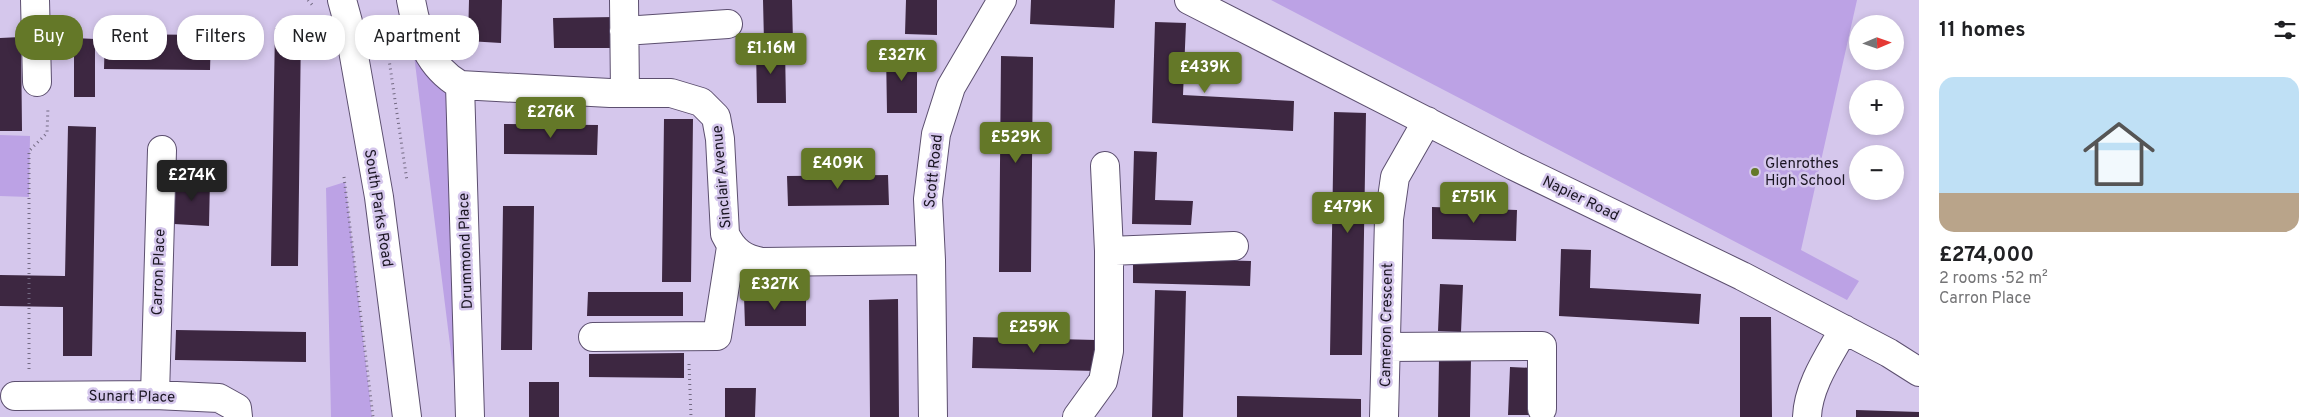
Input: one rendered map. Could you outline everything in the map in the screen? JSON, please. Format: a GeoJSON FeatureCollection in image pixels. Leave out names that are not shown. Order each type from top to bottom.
{"type":"FeatureCollection","features":[{"type":"Feature","properties":{"kind":"street"},"geometry":{"type":"LineString","coordinates":[[35,0],[37,82]]}},
{"type":"Feature","properties":{"kind":"street","name":"South Parks Road"},"geometry":{"type":"LineString","coordinates":[[342,0],[348,22],[379,197],[407,417]]}},
{"type":"Feature","properties":{"kind":"street"},"geometry":{"type":"LineString","coordinates":[[411,0],[427,54],[445,77],[460,86]]}},
{"type":"Feature","properties":{"kind":"street"},"geometry":{"type":"LineString","coordinates":[[624,0],[625,93]]}},
{"type":"Feature","properties":{"kind":"street","name":"Scott Road"},"geometry":{"type":"LineString","coordinates":[[933,417],[932,260],[928,199],[936,134],[951,87],[1002,0]]}},
{"type":"Feature","properties":{"kind":"street","name":"Napier Road"},"geometry":{"type":"LineString","coordinates":[[1189,0],[1427,121],[1742,276],[1889,353],[1919,372]]}},
{"type":"Feature","properties":{"kind":"street"},"geometry":{"type":"LineString","coordinates":[[624,31],[728,24]]}},
{"type":"Feature","properties":{"kind":"street","name":"Sinclair Avenue"},"geometry":{"type":"LineString","coordinates":[[460,86],[625,93],[671,93],[701,102],[716,117],[720,139],[725,234],[731,247],[748,260],[762,262],[932,260]]}},
{"type":"Feature","properties":{"kind":"street","name":"Drummond Place"},"geometry":{"type":"LineString","coordinates":[[460,86],[470,417]]}},
{"type":"Feature","properties":{"kind":"street","name":"Cameron Crescent"},"geometry":{"type":"LineString","coordinates":[[1384,417],[1389,219],[1395,177],[1427,121]]}},
{"type":"Feature","properties":{"kind":"street","name":"Carron Place"},"geometry":{"type":"LineString","coordinates":[[155,395],[162,150]]}},
{"type":"Feature","properties":{"kind":"street"},"geometry":{"type":"LineString","coordinates":[[1077,417],[1103,381],[1109,351],[1109,251],[1105,166]]}},
{"type":"Feature","properties":{"kind":"street"},"geometry":{"type":"LineString","coordinates":[[1109,251],[1234,246]]}},
{"type":"Feature","properties":{"kind":"street"},"geometry":{"type":"LineString","coordinates":[[594,337],[717,336],[731,247]]}},
{"type":"Feature","properties":{"kind":"street"},"geometry":{"type":"LineString","coordinates":[[1807,417],[1808,407],[1818,376],[1844,329]]}},
{"type":"Feature","properties":{"kind":"street"},"geometry":{"type":"LineString","coordinates":[[1386,347],[1542,346],[1542,409]]}},
{"type":"Feature","properties":{"kind":"street","name":"Sunart Place"},"geometry":{"type":"LineString","coordinates":[[15,401],[155,395],[219,398],[237,408],[238,417]]}},
{"type":"Feature","properties":{"kind":"path"},"geometry":{"type":"LineString","coordinates":[[308,0],[317,11]]}},
{"type":"Feature","properties":{"kind":"path"},"geometry":{"type":"LineString","coordinates":[[15,401],[30,151],[47,133],[48,106],[37,82]]}},
{"type":"Feature","properties":{"kind":"path"},"geometry":{"type":"LineString","coordinates":[[343,172],[373,417]]}},
{"type":"Feature","properties":{"kind":"path"},"geometry":{"type":"LineString","coordinates":[[688,336],[691,417]]}},
{"type":"Feature","properties":{"kind":"shaded area","name":"Glenrothes High School"},"geometry":{"type":"Polygon","coordinates":[[[1271,0],[1857,0],[1854,15],[1849,15],[1849,36],[1801,250],[1859,281],[1847,300],[1271,0]]]}},
{"type":"Feature","properties":{"kind":"shaded area"},"geometry":{"type":"Polygon","coordinates":[[[415,60],[418,60],[451,97],[457,401],[415,60]]]}},
{"type":"Feature","properties":{"kind":"shaded area"},"geometry":{"type":"Polygon","coordinates":[[[0,135],[30,136],[29,197],[0,196],[0,135]]]}},
{"type":"Feature","properties":{"kind":"shaded area"},"geometry":{"type":"Polygon","coordinates":[[[345,182],[372,417],[331,417],[326,188],[345,182]]]}},
{"type":"Feature","properties":{"kind":"building"},"geometry":{"type":"Polygon","coordinates":[[[469,0],[502,0],[501,43],[479,42],[479,15],[469,15],[469,0]]]}},
{"type":"Feature","properties":{"kind":"building"},"geometry":{"type":"Polygon","coordinates":[[[763,0],[792,0],[793,42],[764,42],[763,0]]]}},
{"type":"Feature","properties":{"kind":"building"},"geometry":{"type":"Polygon","coordinates":[[[906,0],[937,0],[937,35],[905,34],[906,0]]]}},
{"type":"Feature","properties":{"kind":"building"},"geometry":{"type":"Polygon","coordinates":[[[1031,0],[1115,0],[1114,28],[1030,24],[1031,0]]]}},
{"type":"Feature","properties":{"kind":"building"},"geometry":{"type":"Polygon","coordinates":[[[615,17],[615,48],[554,48],[553,18],[615,17]]]}},
{"type":"Feature","properties":{"kind":"building"},"geometry":{"type":"Polygon","coordinates":[[[1155,22],[1186,23],[1183,95],[1294,101],[1293,131],[1152,123],[1155,22]]]}},
{"type":"Feature","properties":{"kind":"building"},"geometry":{"type":"Polygon","coordinates":[[[167,35],[177,35],[177,60],[210,60],[210,70],[104,69],[104,60],[167,60],[167,35]]]}},
{"type":"Feature","properties":{"kind":"building"},"geometry":{"type":"Polygon","coordinates":[[[15,37],[15,60],[21,60],[22,131],[0,131],[0,38],[15,37]]]}},
{"type":"Feature","properties":{"kind":"building"},"geometry":{"type":"Polygon","coordinates":[[[83,38],[93,39],[95,97],[74,97],[74,60],[83,60],[83,38]]]}},
{"type":"Feature","properties":{"kind":"building"},"geometry":{"type":"Polygon","coordinates":[[[756,48],[785,48],[786,103],[757,103],[756,48]]]}},
{"type":"Feature","properties":{"kind":"building"},"geometry":{"type":"Polygon","coordinates":[[[886,51],[917,51],[917,113],[887,113],[886,51]]]}},
{"type":"Feature","properties":{"kind":"building"},"geometry":{"type":"Polygon","coordinates":[[[1001,56],[1033,57],[1031,272],[999,272],[1001,56]]]}},
{"type":"Feature","properties":{"kind":"building"},"geometry":{"type":"Polygon","coordinates":[[[274,60],[301,60],[298,266],[271,266],[274,60]]]}},
{"type":"Feature","properties":{"kind":"building"},"geometry":{"type":"Polygon","coordinates":[[[1334,112],[1366,113],[1362,355],[1330,355],[1334,112]]]}},
{"type":"Feature","properties":{"kind":"building"},"geometry":{"type":"Polygon","coordinates":[[[664,119],[693,119],[691,282],[662,282],[664,119]]]}},
{"type":"Feature","properties":{"kind":"building"},"geometry":{"type":"Polygon","coordinates":[[[504,124],[598,125],[597,155],[504,154],[504,124]]]}},
{"type":"Feature","properties":{"kind":"building"},"geometry":{"type":"Polygon","coordinates":[[[68,126],[96,127],[92,356],[63,356],[63,307],[0,306],[0,275],[65,276],[68,126]]]}},
{"type":"Feature","properties":{"kind":"building"},"geometry":{"type":"Polygon","coordinates":[[[1134,151],[1157,152],[1155,200],[1193,201],[1191,225],[1132,224],[1134,151]]]}},
{"type":"Feature","properties":{"kind":"building"},"geometry":{"type":"Polygon","coordinates":[[[888,175],[889,205],[788,206],[787,176],[888,175]]]}},
{"type":"Feature","properties":{"kind":"building"},"geometry":{"type":"Polygon","coordinates":[[[176,178],[210,179],[209,226],[174,224],[176,178]]]}},
{"type":"Feature","properties":{"kind":"building"},"geometry":{"type":"Polygon","coordinates":[[[503,206],[534,206],[532,350],[501,350],[503,206]]]}},
{"type":"Feature","properties":{"kind":"building"},"geometry":{"type":"Polygon","coordinates":[[[1432,207],[1517,210],[1516,241],[1432,239],[1432,207]]]}},
{"type":"Feature","properties":{"kind":"building"},"geometry":{"type":"Polygon","coordinates":[[[1561,249],[1591,250],[1590,288],[1701,294],[1699,324],[1559,316],[1561,249]]]}},
{"type":"Feature","properties":{"kind":"building"},"geometry":{"type":"Polygon","coordinates":[[[1133,258],[1251,261],[1250,286],[1133,283],[1133,258]]]}},
{"type":"Feature","properties":{"kind":"building"},"geometry":{"type":"Polygon","coordinates":[[[1440,284],[1463,285],[1461,332],[1438,331],[1440,284]]]}},
{"type":"Feature","properties":{"kind":"building"},"geometry":{"type":"Polygon","coordinates":[[[1155,290],[1186,291],[1183,417],[1152,417],[1155,290]]]}},
{"type":"Feature","properties":{"kind":"building"},"geometry":{"type":"Polygon","coordinates":[[[588,292],[683,292],[683,316],[587,316],[588,292]]]}},
{"type":"Feature","properties":{"kind":"building"},"geometry":{"type":"Polygon","coordinates":[[[806,295],[806,326],[745,326],[744,296],[806,295]]]}},
{"type":"Feature","properties":{"kind":"building"},"geometry":{"type":"Polygon","coordinates":[[[898,299],[899,417],[870,417],[869,300],[898,299]]]}},
{"type":"Feature","properties":{"kind":"building"},"geometry":{"type":"Polygon","coordinates":[[[1740,317],[1771,317],[1772,417],[1740,417],[1740,317]]]}},
{"type":"Feature","properties":{"kind":"building"},"geometry":{"type":"Polygon","coordinates":[[[176,330],[306,332],[306,362],[175,360],[176,330]]]}},
{"type":"Feature","properties":{"kind":"building"},"geometry":{"type":"Polygon","coordinates":[[[973,337],[1096,340],[1096,371],[972,368],[973,337]]]}},
{"type":"Feature","properties":{"kind":"building"},"geometry":{"type":"Polygon","coordinates":[[[684,353],[684,378],[589,377],[589,354],[684,353]]]}},
{"type":"Feature","properties":{"kind":"building"},"geometry":{"type":"Polygon","coordinates":[[[1439,359],[1471,359],[1470,417],[1438,417],[1439,359]]]}},
{"type":"Feature","properties":{"kind":"building"},"geometry":{"type":"Polygon","coordinates":[[[1510,367],[1534,368],[1532,415],[1508,415],[1510,367]]]}},
{"type":"Feature","properties":{"kind":"building"},"geometry":{"type":"Polygon","coordinates":[[[529,382],[559,382],[559,417],[529,417],[529,382]]]}},
{"type":"Feature","properties":{"kind":"building"},"geometry":{"type":"Polygon","coordinates":[[[725,388],[756,388],[755,417],[725,417],[725,388]]]}},
{"type":"Feature","properties":{"kind":"building"},"geometry":{"type":"Polygon","coordinates":[[[1237,396],[1361,399],[1361,417],[1237,417],[1237,396]]]}},
{"type":"Feature","properties":{"kind":"building"},"geometry":{"type":"Polygon","coordinates":[[[1856,410],[1919,412],[1919,417],[1856,417],[1856,410]]]}},
{"type":"Feature","properties":{"kind":"place","name":"Glenrothes High School"},"geometry":{"type":"Point","coordinates":[1755,172]}}]}
